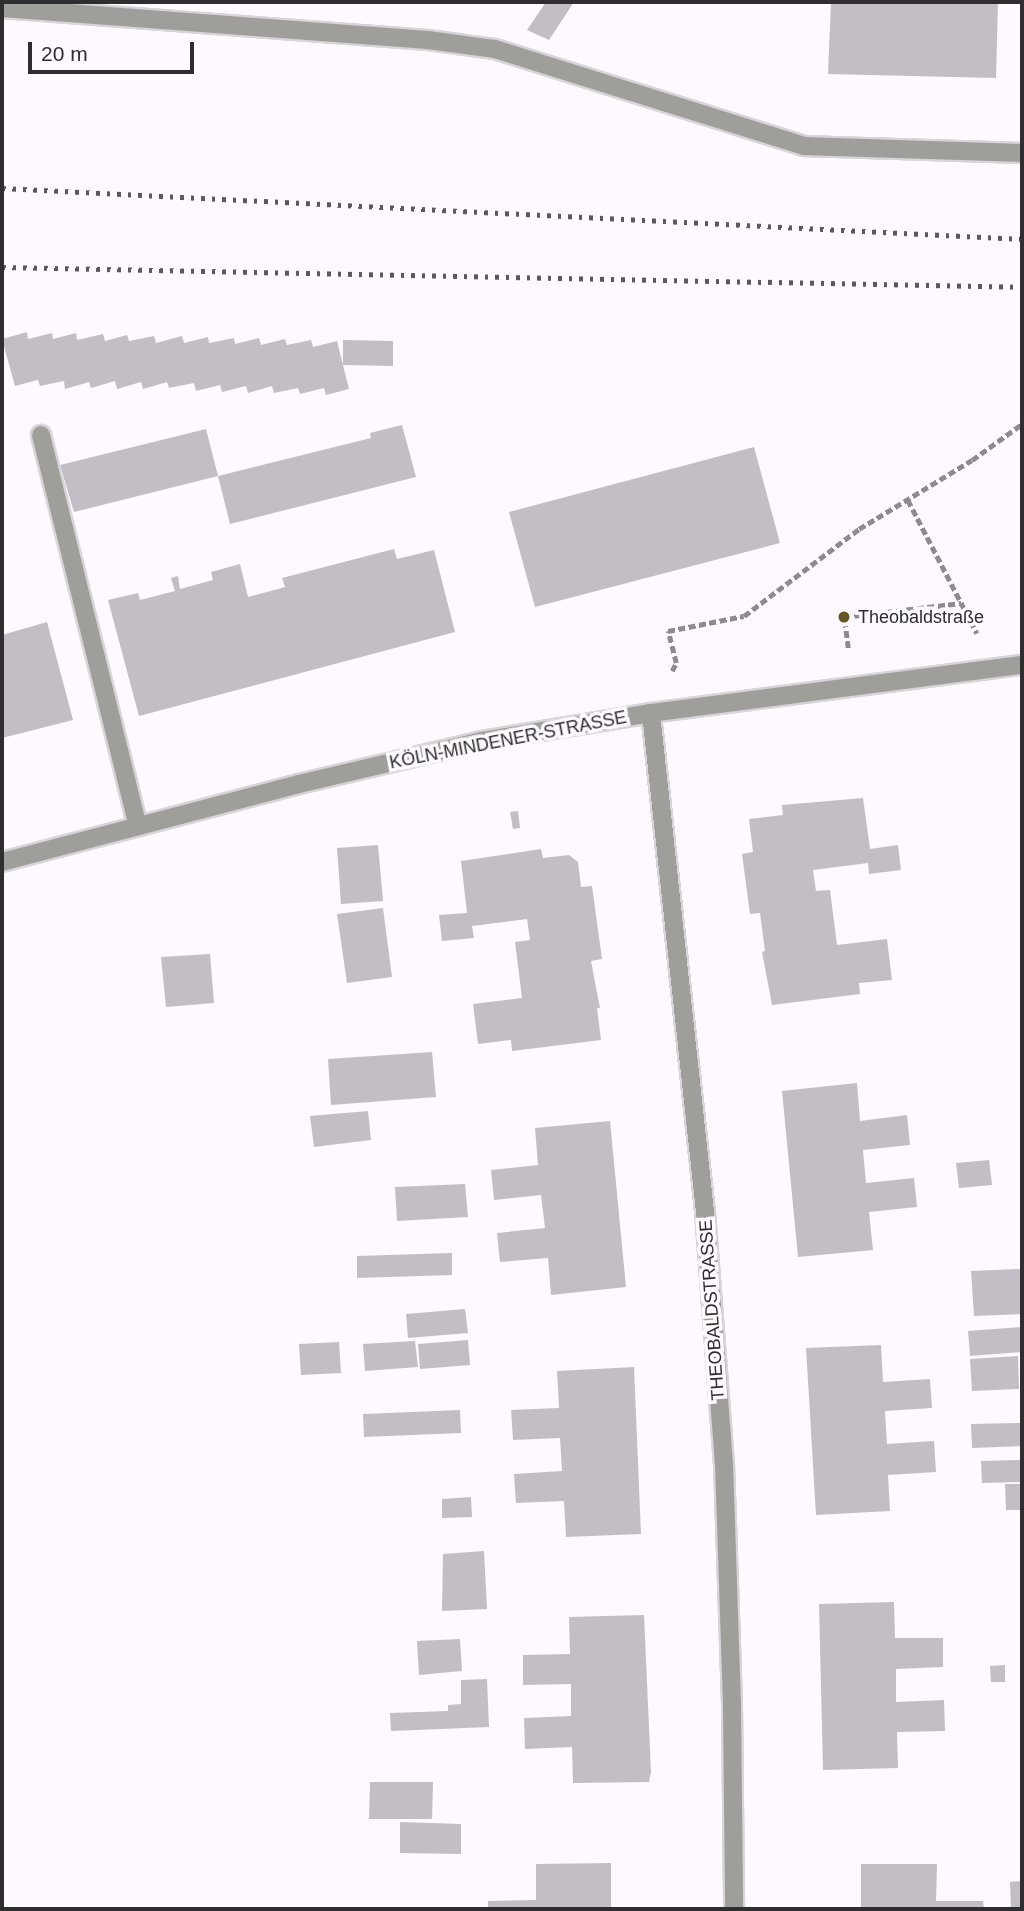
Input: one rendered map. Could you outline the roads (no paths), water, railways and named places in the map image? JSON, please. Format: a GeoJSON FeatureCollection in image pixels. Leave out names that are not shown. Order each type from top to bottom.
{"type":"FeatureCollection","features":[{"type":"Feature","properties":{"kind":"street"},"geometry":{"type":"LineString","coordinates":[[2,8],[428,40],[495,49],[804,146],[1022,153]]}},
{"type":"Feature","properties":{"kind":"street"},"geometry":{"type":"LineString","coordinates":[[41,435],[138,826]]}},
{"type":"Feature","properties":{"kind":"street","name":"KÖLN-MINDENER-STRASSE"},"geometry":{"type":"LineString","coordinates":[[2,862],[482,741],[651,712],[1022,665]]}},
{"type":"Feature","properties":{"kind":"street","name":"THEOBALDSTRASSE"},"geometry":{"type":"LineString","coordinates":[[651,712],[705,1212],[724,1463],[732,1705],[734,1909]]}},
{"type":"Feature","properties":{"kind":"railway"},"geometry":{"type":"LineString","coordinates":[[2,188],[1022,239]]}},
{"type":"Feature","properties":{"kind":"railway"},"geometry":{"type":"LineString","coordinates":[[2,267],[1022,287]]}},
{"type":"Feature","properties":{"kind":"place","name":"Theobaldstraße"},"geometry":{"type":"Point","coordinates":[844,617]}}]}
